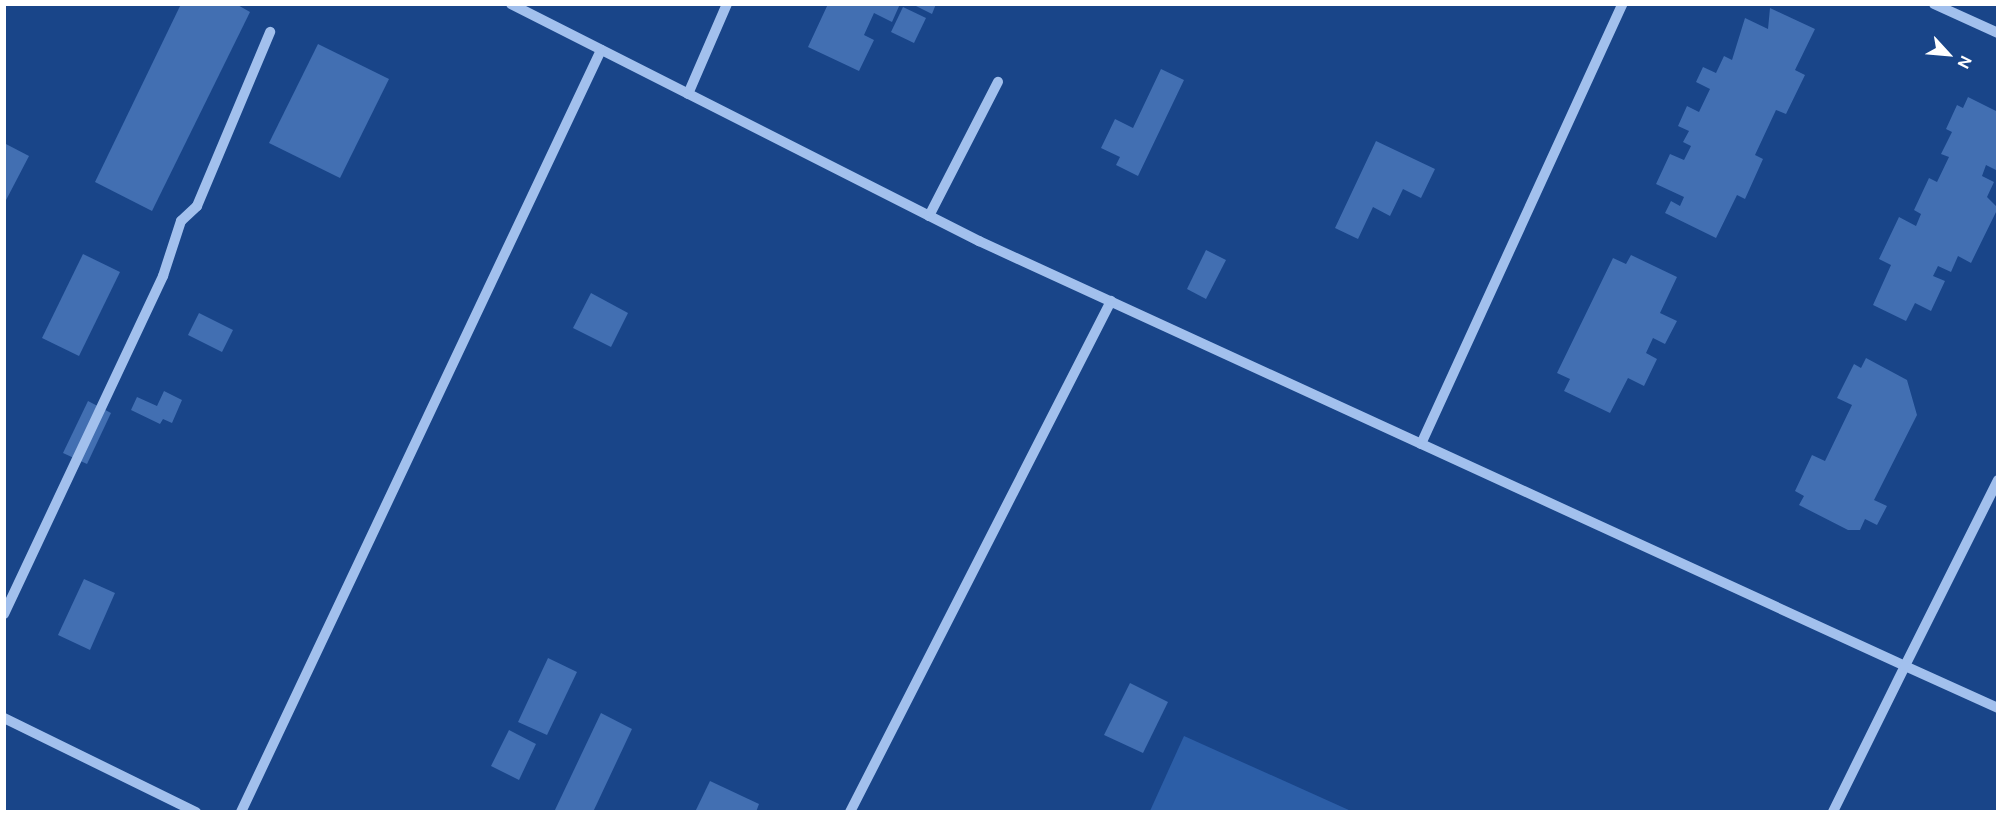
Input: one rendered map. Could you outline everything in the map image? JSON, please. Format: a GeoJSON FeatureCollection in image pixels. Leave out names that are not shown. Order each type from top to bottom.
{"type":"FeatureCollection","features":[{"type":"Feature","properties":{"kind":"street"},"geometry":{"type":"LineString","coordinates":[[511,4],[929,216],[1998,708]]}},
{"type":"Feature","properties":{"kind":"street"},"geometry":{"type":"LineString","coordinates":[[688,94],[727,4]]}},
{"type":"Feature","properties":{"kind":"street"},"geometry":{"type":"LineString","coordinates":[[1421,444],[1622,4]]}},
{"type":"Feature","properties":{"kind":"street"},"geometry":{"type":"LineString","coordinates":[[1934,4],[1998,33]]}},
{"type":"Feature","properties":{"kind":"street"},"geometry":{"type":"LineString","coordinates":[[4,614],[163,276],[181,221],[197,206],[270,32]]}},
{"type":"Feature","properties":{"kind":"street"},"geometry":{"type":"LineString","coordinates":[[241,812],[601,50]]}},
{"type":"Feature","properties":{"kind":"street"},"geometry":{"type":"LineString","coordinates":[[929,216],[998,82]]}},
{"type":"Feature","properties":{"kind":"street"},"geometry":{"type":"LineString","coordinates":[[850,812],[1111,301]]}},
{"type":"Feature","properties":{"kind":"street"},"geometry":{"type":"LineString","coordinates":[[1833,812],[1998,480]]}},
{"type":"Feature","properties":{"kind":"street"},"geometry":{"type":"LineString","coordinates":[[4,718],[196,812]]}},
{"type":"Feature","properties":{"kind":"shaded area"},"geometry":{"type":"Polygon","coordinates":[[[1184,736],[1351,811],[1150,811],[1184,736]]]}},
{"type":"Feature","properties":{"kind":"building"},"geometry":{"type":"Polygon","coordinates":[[[181,4],[236,4],[250,12],[152,211],[95,182],[181,4]]]}},
{"type":"Feature","properties":{"kind":"building"},"geometry":{"type":"Polygon","coordinates":[[[828,4],[900,4],[892,22],[874,13],[864,35],[874,40],[859,71],[808,47],[828,4]]]}},
{"type":"Feature","properties":{"kind":"building"},"geometry":{"type":"Polygon","coordinates":[[[912,4],[936,4],[932,14],[912,4]]]}},
{"type":"Feature","properties":{"kind":"building"},"geometry":{"type":"Polygon","coordinates":[[[903,7],[926,18],[914,43],[891,32],[903,7]]]}},
{"type":"Feature","properties":{"kind":"building"},"geometry":{"type":"Polygon","coordinates":[[[1770,8],[1815,29],[1795,70],[1805,75],[1786,114],[1776,110],[1755,155],[1763,159],[1745,199],[1737,195],[1716,238],[1665,213],[1671,201],[1680,206],[1684,197],[1656,184],[1670,154],[1684,160],[1691,146],[1683,142],[1689,131],[1678,126],[1687,106],[1699,112],[1710,89],[1696,82],[1703,67],[1716,73],[1724,56],[1732,60],[1745,18],[1768,29],[1770,8]]]}},
{"type":"Feature","properties":{"kind":"building"},"geometry":{"type":"Polygon","coordinates":[[[318,44],[389,79],[340,178],[269,143],[318,44]]]}},
{"type":"Feature","properties":{"kind":"building"},"geometry":{"type":"Polygon","coordinates":[[[1161,69],[1184,80],[1138,176],[1116,165],[1120,157],[1101,148],[1115,119],[1133,128],[1161,69]]]}},
{"type":"Feature","properties":{"kind":"building"},"geometry":{"type":"Polygon","coordinates":[[[1968,97],[1998,112],[1998,171],[1986,165],[1982,176],[1994,182],[1987,197],[1998,208],[1971,263],[1958,256],[1951,272],[1938,266],[1933,276],[1945,281],[1931,311],[1915,303],[1906,321],[1873,305],[1891,265],[1879,259],[1899,217],[1916,226],[1921,214],[1914,210],[1929,178],[1937,182],[1949,157],[1941,154],[1952,132],[1946,129],[1957,105],[1963,108],[1968,97]]]}},
{"type":"Feature","properties":{"kind":"building"},"geometry":{"type":"Polygon","coordinates":[[[1376,141],[1435,169],[1421,198],[1403,189],[1390,216],[1373,207],[1358,239],[1335,228],[1376,141]]]}},
{"type":"Feature","properties":{"kind":"building"},"geometry":{"type":"Polygon","coordinates":[[[4,143],[29,156],[4,204],[4,143]]]}},
{"type":"Feature","properties":{"kind":"building"},"geometry":{"type":"Polygon","coordinates":[[[1206,250],[1226,260],[1206,299],[1187,289],[1206,250]]]}},
{"type":"Feature","properties":{"kind":"building"},"geometry":{"type":"Polygon","coordinates":[[[83,254],[120,272],[79,356],[42,338],[83,254]]]}},
{"type":"Feature","properties":{"kind":"building"},"geometry":{"type":"Polygon","coordinates":[[[1631,255],[1677,277],[1660,313],[1677,321],[1665,344],[1653,338],[1646,353],[1657,359],[1644,386],[1628,378],[1610,413],[1564,391],[1570,379],[1557,373],[1613,258],[1626,264],[1631,255]]]}},
{"type":"Feature","properties":{"kind":"building"},"geometry":{"type":"Polygon","coordinates":[[[591,293],[628,313],[611,347],[573,328],[591,293]]]}},
{"type":"Feature","properties":{"kind":"building"},"geometry":{"type":"Polygon","coordinates":[[[199,313],[233,330],[222,352],[188,335],[199,313]]]}},
{"type":"Feature","properties":{"kind":"building"},"geometry":{"type":"Polygon","coordinates":[[[1866,358],[1907,380],[1917,415],[1874,500],[1887,506],[1877,525],[1865,519],[1860,530],[1848,530],[1799,505],[1804,496],[1795,491],[1812,455],[1825,461],[1852,405],[1837,398],[1854,364],[1861,368],[1866,358]]]}},
{"type":"Feature","properties":{"kind":"building"},"geometry":{"type":"Polygon","coordinates":[[[164,391],[182,400],[172,423],[163,419],[160,424],[131,410],[137,397],[157,406],[164,391]]]}},
{"type":"Feature","properties":{"kind":"building"},"geometry":{"type":"Polygon","coordinates":[[[88,401],[111,413],[87,464],[63,453],[88,401]]]}},
{"type":"Feature","properties":{"kind":"building"},"geometry":{"type":"Polygon","coordinates":[[[84,579],[115,593],[90,650],[58,635],[84,579]]]}},
{"type":"Feature","properties":{"kind":"building"},"geometry":{"type":"Polygon","coordinates":[[[548,658],[577,672],[547,735],[518,722],[548,658]]]}},
{"type":"Feature","properties":{"kind":"building"},"geometry":{"type":"Polygon","coordinates":[[[1130,683],[1168,702],[1143,753],[1104,735],[1130,683]]]}},
{"type":"Feature","properties":{"kind":"building"},"geometry":{"type":"Polygon","coordinates":[[[601,713],[632,729],[593,812],[554,812],[601,713]]]}},
{"type":"Feature","properties":{"kind":"building"},"geometry":{"type":"Polygon","coordinates":[[[509,730],[536,744],[519,780],[491,766],[509,730]]]}},
{"type":"Feature","properties":{"kind":"building"},"geometry":{"type":"Polygon","coordinates":[[[710,781],[759,804],[756,812],[695,812],[710,781]]]}}]}
